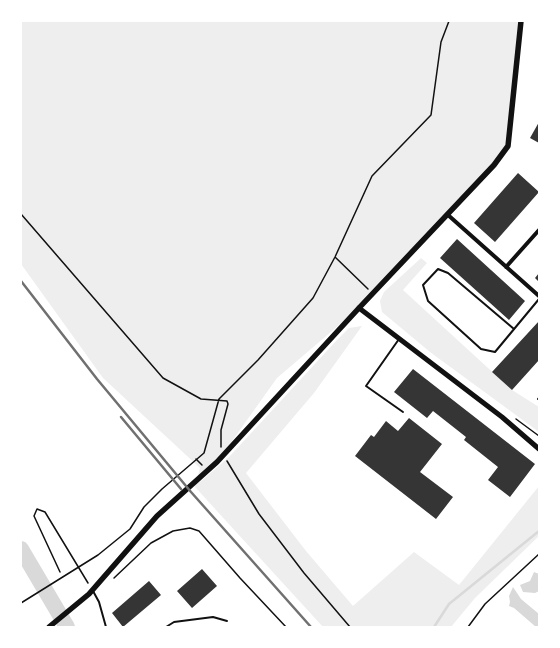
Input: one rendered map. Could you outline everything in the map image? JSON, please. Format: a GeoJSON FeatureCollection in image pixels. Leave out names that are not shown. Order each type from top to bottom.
{"type":"FeatureCollection","features":[{"type":"Feature","properties":{"kind":"main road"},"geometry":{"type":"LineString","coordinates":[[49,627],[92,590],[157,516],[217,462],[225,451],[494,165],[508,146],[521,21]]}},
{"type":"Feature","properties":{"kind":"street"},"geometry":{"type":"LineString","coordinates":[[448,214],[539,297]]}},
{"type":"Feature","properties":{"kind":"street"},"geometry":{"type":"LineString","coordinates":[[506,267],[539,230]]}},
{"type":"Feature","properties":{"kind":"street"},"geometry":{"type":"LineString","coordinates":[[359,308],[502,417],[539,449]]}},
{"type":"Feature","properties":{"kind":"lane"},"geometry":{"type":"LineString","coordinates":[[514,329],[448,273],[438,269],[423,285],[428,301],[481,349],[495,352],[514,329],[539,297]]}},
{"type":"Feature","properties":{"kind":"lane"},"geometry":{"type":"LineString","coordinates":[[399,338],[366,386],[404,412]]}},
{"type":"Feature","properties":{"kind":"lane"},"geometry":{"type":"LineString","coordinates":[[92,590],[99,602],[106,627]]}},
{"type":"Feature","properties":{"kind":"lane"},"geometry":{"type":"LineString","coordinates":[[166,627],[174,622],[213,617],[227,621]]}},
{"type":"Feature","properties":{"kind":"path"},"geometry":{"type":"LineString","coordinates":[[21,603],[27,597],[98,555],[130,529],[144,507],[162,489],[204,453],[219,399],[258,360],[313,298],[335,257],[372,176],[431,116],[441,42],[449,21]]}},
{"type":"Feature","properties":{"kind":"path"},"geometry":{"type":"LineString","coordinates":[[21,214],[163,378],[201,399],[219,399],[227,401],[228,404],[221,430],[220,444],[225,451]]}},
{"type":"Feature","properties":{"kind":"path"},"geometry":{"type":"LineString","coordinates":[[335,257],[372,294]]}},
{"type":"Feature","properties":{"kind":"path"},"geometry":{"type":"LineString","coordinates":[[225,458],[259,514],[304,573],[350,627]]}},
{"type":"Feature","properties":{"kind":"path"},"geometry":{"type":"LineString","coordinates":[[60,572],[34,516],[37,509],[45,512],[80,566],[92,590]]}},
{"type":"Feature","properties":{"kind":"path"},"geometry":{"type":"LineString","coordinates":[[109,583],[151,543],[173,531],[190,528],[200,532],[240,578],[286,627]]}},
{"type":"Feature","properties":{"kind":"path"},"geometry":{"type":"LineString","coordinates":[[468,627],[485,604],[539,554]]}},
{"type":"Feature","properties":{"kind":"shaded area"},"geometry":{"type":"Polygon","coordinates":[[[21,21],[521,21],[508,146],[359,308],[277,378],[217,462],[199,483],[229,457],[349,328],[362,326],[314,393],[246,473],[306,551],[353,606],[414,552],[459,585],[539,486],[539,536],[475,598],[451,627],[323,627],[195,487],[200,468],[103,378],[21,264],[21,21]]]}},
{"type":"Feature","properties":{"kind":"shaded area"},"geometry":{"type":"Polygon","coordinates":[[[421,258],[427,263],[403,290],[512,390],[539,407],[539,432],[430,352],[382,312],[380,301],[384,292],[421,258]]]}},
{"type":"Feature","properties":{"kind":"shaded area"},"geometry":{"type":"Polygon","coordinates":[[[534,572],[539,574],[539,591],[535,593],[523,592],[520,585],[530,581],[534,572]]]}},
{"type":"Feature","properties":{"kind":"shaded area"},"geometry":{"type":"Polygon","coordinates":[[[513,587],[521,599],[539,614],[539,627],[536,627],[514,608],[509,606],[509,596],[513,587]]]}},
{"type":"Feature","properties":{"kind":"building"},"geometry":{"type":"Polygon","coordinates":[[[539,122],[539,143],[530,138],[539,122]]]}},
{"type":"Feature","properties":{"kind":"building"},"geometry":{"type":"Polygon","coordinates":[[[518,173],[539,192],[495,242],[474,223],[518,173]]]}},
{"type":"Feature","properties":{"kind":"building"},"geometry":{"type":"Polygon","coordinates":[[[457,239],[525,301],[509,320],[440,258],[457,239]]]}},
{"type":"Feature","properties":{"kind":"building"},"geometry":{"type":"Polygon","coordinates":[[[539,273],[539,282],[535,278],[539,273]]]}},
{"type":"Feature","properties":{"kind":"building"},"geometry":{"type":"Polygon","coordinates":[[[539,321],[539,360],[512,390],[492,372],[539,321]]]}},
{"type":"Feature","properties":{"kind":"building"},"geometry":{"type":"Polygon","coordinates":[[[413,369],[535,464],[510,497],[488,480],[498,467],[464,440],[466,437],[433,411],[427,418],[394,392],[413,369]]]}},
{"type":"Feature","properties":{"kind":"building"},"geometry":{"type":"Polygon","coordinates":[[[409,418],[442,444],[420,472],[453,497],[436,519],[355,456],[371,435],[374,437],[386,421],[398,431],[409,418]]]}},
{"type":"Feature","properties":{"kind":"building"},"geometry":{"type":"Polygon","coordinates":[[[202,569],[217,586],[192,608],[177,591],[202,569]]]}},
{"type":"Feature","properties":{"kind":"building"},"geometry":{"type":"Polygon","coordinates":[[[149,581],[161,595],[123,627],[112,613],[149,581]]]}},
{"type":"Feature","properties":{"kind":"waterway"},"geometry":{"type":"LineString","coordinates":[[434,627],[449,604],[539,531]]}},
{"type":"Feature","properties":{"kind":"waterway"},"geometry":{"type":"LineString","coordinates":[[21,549],[67,627]]}},
{"type":"Feature","properties":{"kind":"railway"},"geometry":{"type":"LineString","coordinates":[[21,281],[97,379],[191,492],[311,627]]}},
{"type":"Feature","properties":{"kind":"railway"},"geometry":{"type":"LineString","coordinates":[[121,417],[181,489]]}}]}
